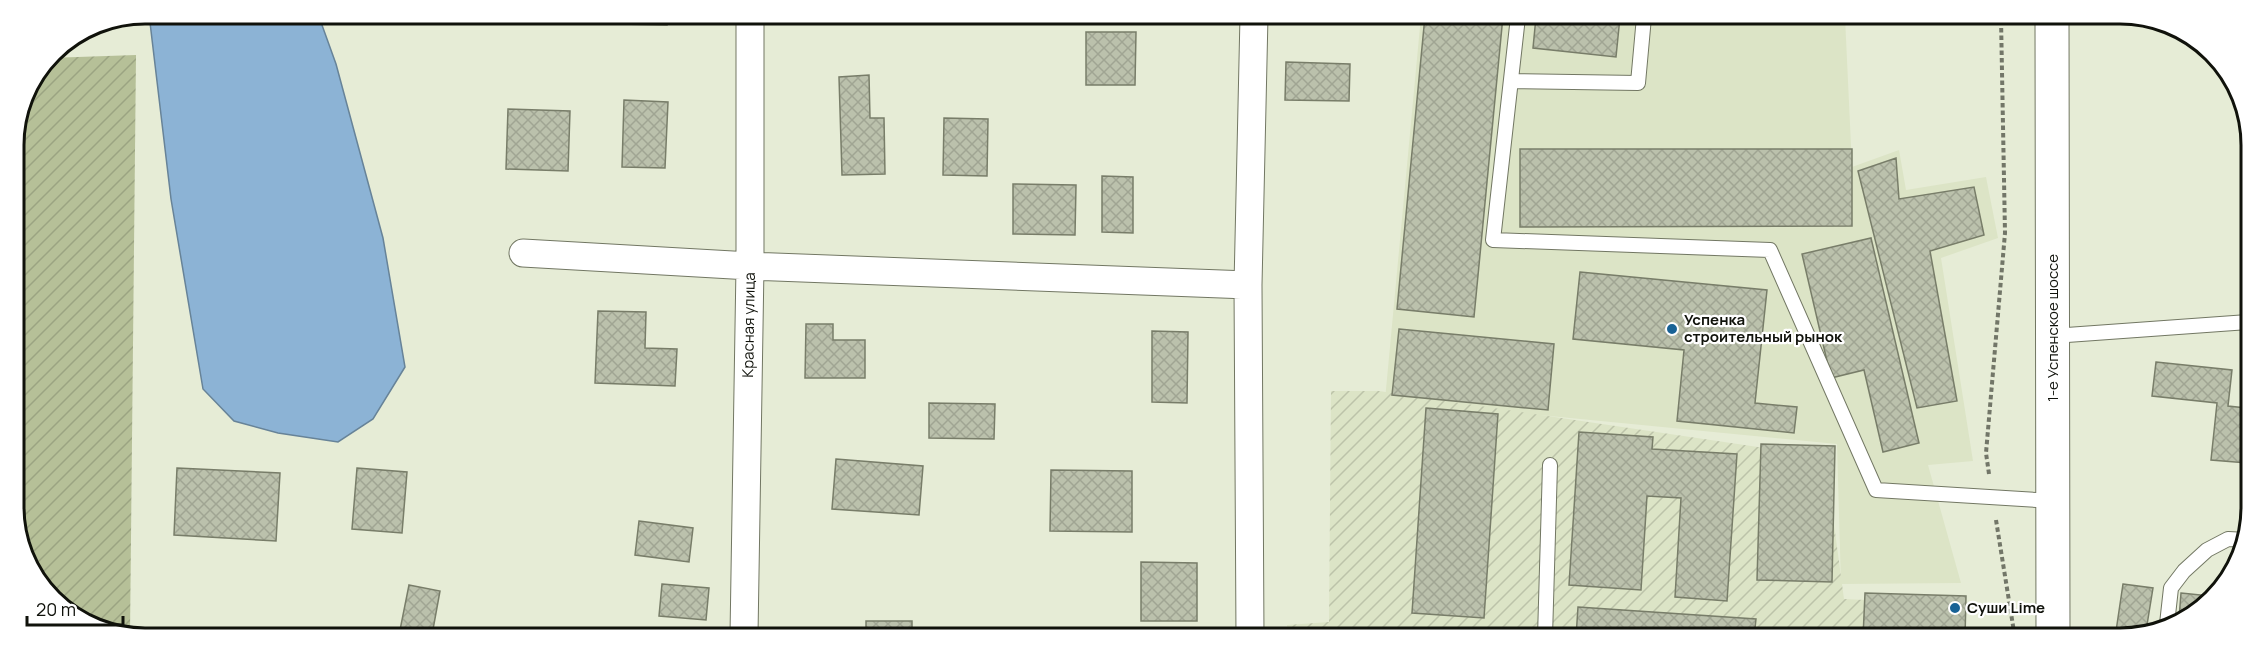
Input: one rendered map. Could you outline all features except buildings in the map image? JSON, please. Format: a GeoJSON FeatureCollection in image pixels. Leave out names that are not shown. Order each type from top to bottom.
{"type":"FeatureCollection","features":[{"type":"Feature","properties":{"kind":"main road","name":"1-е Успенское шоссе"},"geometry":{"type":"LineString","coordinates":[[2052,24],[2053,628]]}},
{"type":"Feature","properties":{"kind":"street","name":"Красная улица"},"geometry":{"type":"LineString","coordinates":[[744,628],[750,266],[750,24]]}},
{"type":"Feature","properties":{"kind":"street"},"geometry":{"type":"LineString","coordinates":[[1250,628],[1248,285],[1254,24]]}},
{"type":"Feature","properties":{"kind":"street"},"geometry":{"type":"LineString","coordinates":[[523,253],[750,266],[1248,285]]}},
{"type":"Feature","properties":{"kind":"lane"},"geometry":{"type":"LineString","coordinates":[[1517,24],[1493,240],[1770,250],[1876,490],[2053,501]]}},
{"type":"Feature","properties":{"kind":"lane"},"geometry":{"type":"LineString","coordinates":[[1511,81],[1638,83],[1643,24]]}},
{"type":"Feature","properties":{"kind":"lane"},"geometry":{"type":"LineString","coordinates":[[2053,336],[2241,323]]}},
{"type":"Feature","properties":{"kind":"lane"},"geometry":{"type":"LineString","coordinates":[[1545,628],[1550,465]]}},
{"type":"Feature","properties":{"kind":"lane"},"geometry":{"type":"LineString","coordinates":[[2168,618],[2171,588],[2184,571],[2206,550],[2228,539],[2237,539]]}},
{"type":"Feature","properties":{"kind":"path"},"geometry":{"type":"LineString","coordinates":[[2001,24],[2005,233],[1986,453],[2013,628]]}},
{"type":"Feature","properties":{"kind":"shaded area","name":"Успенка строительный рынок"},"geometry":{"type":"Polygon","coordinates":[[[1420,24],[1845,24],[1852,167],[1899,150],[1906,190],[1986,177],[1998,238],[1941,258],[1973,461],[1928,465],[1961,583],[1841,584],[1837,444],[1385,400],[1420,24]]]}},
{"type":"Feature","properties":{"kind":"shaded area"},"geometry":{"type":"Polygon","coordinates":[[[136,55],[130,627],[114,624],[84,612],[59,593],[36,561],[25,523],[24,137],[33,99],[44,78],[61,58],[136,55]]]}},
{"type":"Feature","properties":{"kind":"shaded area"},"geometry":{"type":"Polygon","coordinates":[[[1331,391],[1379,391],[1825,457],[1844,599],[1950,604],[1963,628],[1287,628],[1287,625],[1329,622],[1331,391]]]}},
{"type":"Feature","properties":{"kind":"water"},"geometry":{"type":"Polygon","coordinates":[[[150,24],[322,24],[336,64],[383,238],[405,367],[373,419],[338,442],[278,433],[234,421],[203,389],[171,199],[150,24]]]}},
{"type":"Feature","properties":{"kind":"place","name":"Успенка строительный рынок"},"geometry":{"type":"Point","coordinates":[1672,329]}},
{"type":"Feature","properties":{"kind":"place","name":"Суши Lime"},"geometry":{"type":"Point","coordinates":[1955,608]}}]}
